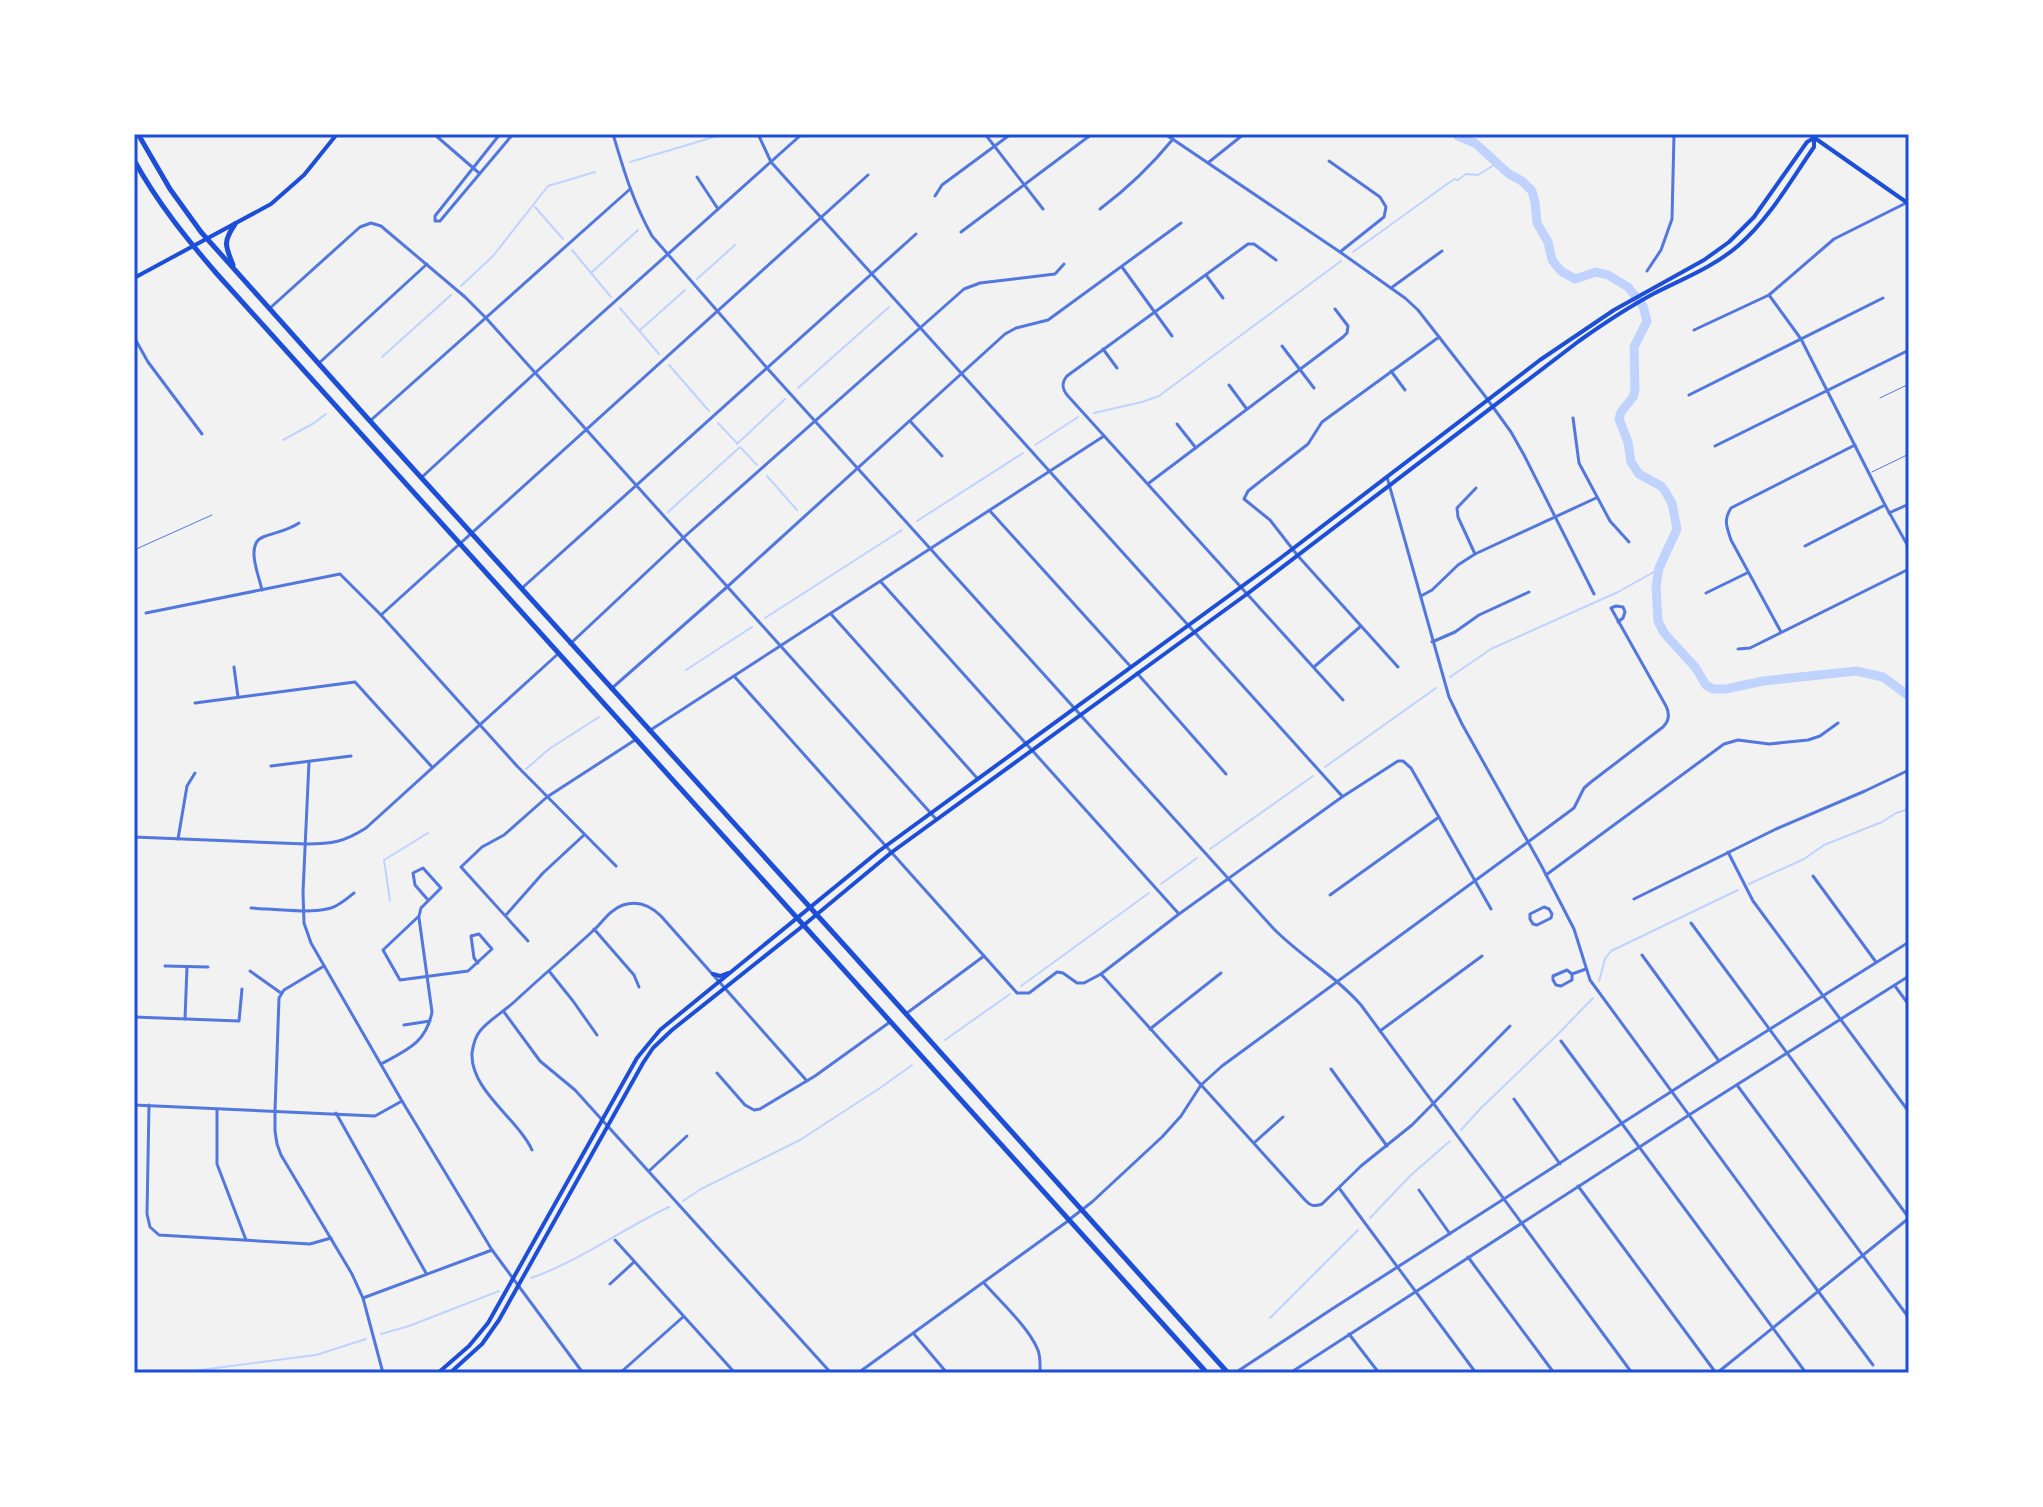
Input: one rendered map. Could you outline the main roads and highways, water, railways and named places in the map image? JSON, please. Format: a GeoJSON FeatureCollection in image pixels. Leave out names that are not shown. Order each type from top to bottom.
{"type":"FeatureCollection","features":[{"type":"Feature","properties":{"kind":"highway"},"geometry":{"type":"LineString","coordinates":[[138,134],[175,196],[207,239],[1228,1373]]}},
{"type":"Feature","properties":{"kind":"highway"},"geometry":{"type":"LineString","coordinates":[[134,160],[158,201],[193,246],[1207,1373]]}},
{"type":"Feature","properties":{"kind":"highway"},"geometry":{"type":"LineString","coordinates":[[234,269],[225,243],[235,224]]}},
{"type":"Feature","properties":{"kind":"main road"},"geometry":{"type":"LineString","coordinates":[[134,278],[271,204],[296,184],[337,134]]}},
{"type":"Feature","properties":{"kind":"main road"},"geometry":{"type":"LineString","coordinates":[[1813,135],[1907,204]]}},
{"type":"Feature","properties":{"kind":"main road"},"geometry":{"type":"LineString","coordinates":[[438,1373],[475,1340],[488,1323],[637,1058],[666,1025],[886,845],[1292,549],[1562,344],[1704,260],[1734,238],[1754,217],[1813,135]]}},
{"type":"Feature","properties":{"kind":"main road"},"geometry":{"type":"LineString","coordinates":[[1643,296],[1713,264],[1743,241],[1765,217],[1814,147],[1813,135]]}},
{"type":"Feature","properties":{"kind":"main road"},"geometry":{"type":"LineString","coordinates":[[450,1373],[489,1335],[653,1048],[672,1030],[892,852],[1247,594],[1629,305]]}},
{"type":"Feature","properties":{"kind":"main road"},"geometry":{"type":"LineString","coordinates":[[713,974],[720,976],[733,970]]}},
{"type":"Feature","properties":{"kind":"main road"},"geometry":{"type":"LineString","coordinates":[[463,1351],[468,1357]]}},
{"type":"Feature","properties":{"kind":"waterway"},"geometry":{"type":"LineString","coordinates":[[630,162],[724,134]]}},
{"type":"Feature","properties":{"kind":"waterway"},"geometry":{"type":"LineString","coordinates":[[1458,134],[1475,143],[1532,191],[1537,223],[1548,242],[1552,260],[1561,271],[1575,279],[1596,272],[1608,275],[1628,287],[1643,306],[1647,321],[1634,347],[1635,390],[1619,419],[1628,442],[1631,462],[1639,474],[1661,486],[1672,503],[1677,529],[1659,568],[1656,586],[1658,621],[1664,633],[1695,667],[1706,685],[1713,689],[1856,671],[1883,677],[1909,696]]}},
{"type":"Feature","properties":{"kind":"waterway"},"geometry":{"type":"LineString","coordinates":[[1353,252],[1454,179],[1458,180],[1466,174],[1478,175],[1497,163]]}},
{"type":"Feature","properties":{"kind":"waterway"},"geometry":{"type":"LineString","coordinates":[[461,286],[493,256],[548,186],[595,172]]}},
{"type":"Feature","properties":{"kind":"waterway"},"geometry":{"type":"LineString","coordinates":[[535,207],[563,239]]}},
{"type":"Feature","properties":{"kind":"waterway"},"geometry":{"type":"LineString","coordinates":[[591,273],[638,230]]}},
{"type":"Feature","properties":{"kind":"waterway"},"geometry":{"type":"LineString","coordinates":[[697,279],[735,245]]}},
{"type":"Feature","properties":{"kind":"waterway"},"geometry":{"type":"LineString","coordinates":[[572,250],[611,297]]}},
{"type":"Feature","properties":{"kind":"waterway"},"geometry":{"type":"LineString","coordinates":[[1094,413],[1159,396],[1341,261]]}},
{"type":"Feature","properties":{"kind":"waterway"},"geometry":{"type":"LineString","coordinates":[[639,331],[685,290]]}},
{"type":"Feature","properties":{"kind":"waterway"},"geometry":{"type":"LineString","coordinates":[[382,357],[451,295]]}},
{"type":"Feature","properties":{"kind":"waterway"},"geometry":{"type":"LineString","coordinates":[[798,388],[889,307]]}},
{"type":"Feature","properties":{"kind":"waterway"},"geometry":{"type":"LineString","coordinates":[[620,308],[659,354]]}},
{"type":"Feature","properties":{"kind":"waterway"},"geometry":{"type":"LineString","coordinates":[[669,365],[709,411]]}},
{"type":"Feature","properties":{"kind":"waterway"},"geometry":{"type":"LineString","coordinates":[[737,444],[785,399]]}},
{"type":"Feature","properties":{"kind":"waterway"},"geometry":{"type":"LineString","coordinates":[[283,440],[326,414]]}},
{"type":"Feature","properties":{"kind":"waterway"},"geometry":{"type":"LineString","coordinates":[[1035,445],[1078,417]]}},
{"type":"Feature","properties":{"kind":"waterway"},"geometry":{"type":"LineString","coordinates":[[718,423],[737,443]]}},
{"type":"Feature","properties":{"kind":"waterway"},"geometry":{"type":"LineString","coordinates":[[668,512],[740,447]]}},
{"type":"Feature","properties":{"kind":"waterway"},"geometry":{"type":"LineString","coordinates":[[741,448],[757,465]]}},
{"type":"Feature","properties":{"kind":"waterway"},"geometry":{"type":"LineString","coordinates":[[917,521],[1023,453]]}},
{"type":"Feature","properties":{"kind":"waterway"},"geometry":{"type":"LineString","coordinates":[[767,476],[797,510]]}},
{"type":"Feature","properties":{"kind":"waterway"},"geometry":{"type":"LineString","coordinates":[[765,618],[902,530]]}},
{"type":"Feature","properties":{"kind":"waterway"},"geometry":{"type":"LineString","coordinates":[[1450,677],[1491,649],[1618,592],[1659,568]]}},
{"type":"Feature","properties":{"kind":"waterway"},"geometry":{"type":"LineString","coordinates":[[686,670],[752,627]]}},
{"type":"Feature","properties":{"kind":"waterway"},"geometry":{"type":"LineString","coordinates":[[1325,767],[1436,688]]}},
{"type":"Feature","properties":{"kind":"waterway"},"geometry":{"type":"LineString","coordinates":[[526,769],[549,749],[599,717]]}},
{"type":"Feature","properties":{"kind":"waterway"},"geometry":{"type":"LineString","coordinates":[[1210,849],[1313,776]]}},
{"type":"Feature","properties":{"kind":"waterway"},"geometry":{"type":"LineString","coordinates":[[1749,884],[1804,859],[1824,845],[1909,809]]}},
{"type":"Feature","properties":{"kind":"waterway"},"geometry":{"type":"LineString","coordinates":[[390,901],[384,860],[428,833]]}},
{"type":"Feature","properties":{"kind":"waterway"},"geometry":{"type":"LineString","coordinates":[[1161,884],[1197,858]]}},
{"type":"Feature","properties":{"kind":"waterway"},"geometry":{"type":"LineString","coordinates":[[1599,981],[1605,959],[1611,951],[1738,890]]}},
{"type":"Feature","properties":{"kind":"waterway"},"geometry":{"type":"LineString","coordinates":[[1021,986],[1149,893]]}},
{"type":"Feature","properties":{"kind":"waterway"},"geometry":{"type":"LineString","coordinates":[[945,1040],[1010,994]]}},
{"type":"Feature","properties":{"kind":"waterway"},"geometry":{"type":"LineString","coordinates":[[1461,1130],[1593,998]]}},
{"type":"Feature","properties":{"kind":"waterway"},"geometry":{"type":"LineString","coordinates":[[683,1201],[800,1140],[912,1065]]}},
{"type":"Feature","properties":{"kind":"waterway"},"geometry":{"type":"LineString","coordinates":[[1370,1218],[1411,1175],[1450,1141]]}},
{"type":"Feature","properties":{"kind":"waterway"},"geometry":{"type":"LineString","coordinates":[[531,1278],[567,1263],[669,1207]]}},
{"type":"Feature","properties":{"kind":"waterway"},"geometry":{"type":"LineString","coordinates":[[1270,1318],[1358,1230]]}},
{"type":"Feature","properties":{"kind":"waterway"},"geometry":{"type":"LineString","coordinates":[[381,1334],[499,1291]]}},
{"type":"Feature","properties":{"kind":"waterway"},"geometry":{"type":"LineString","coordinates":[[177,1373],[316,1355],[366,1339]]}}]}
